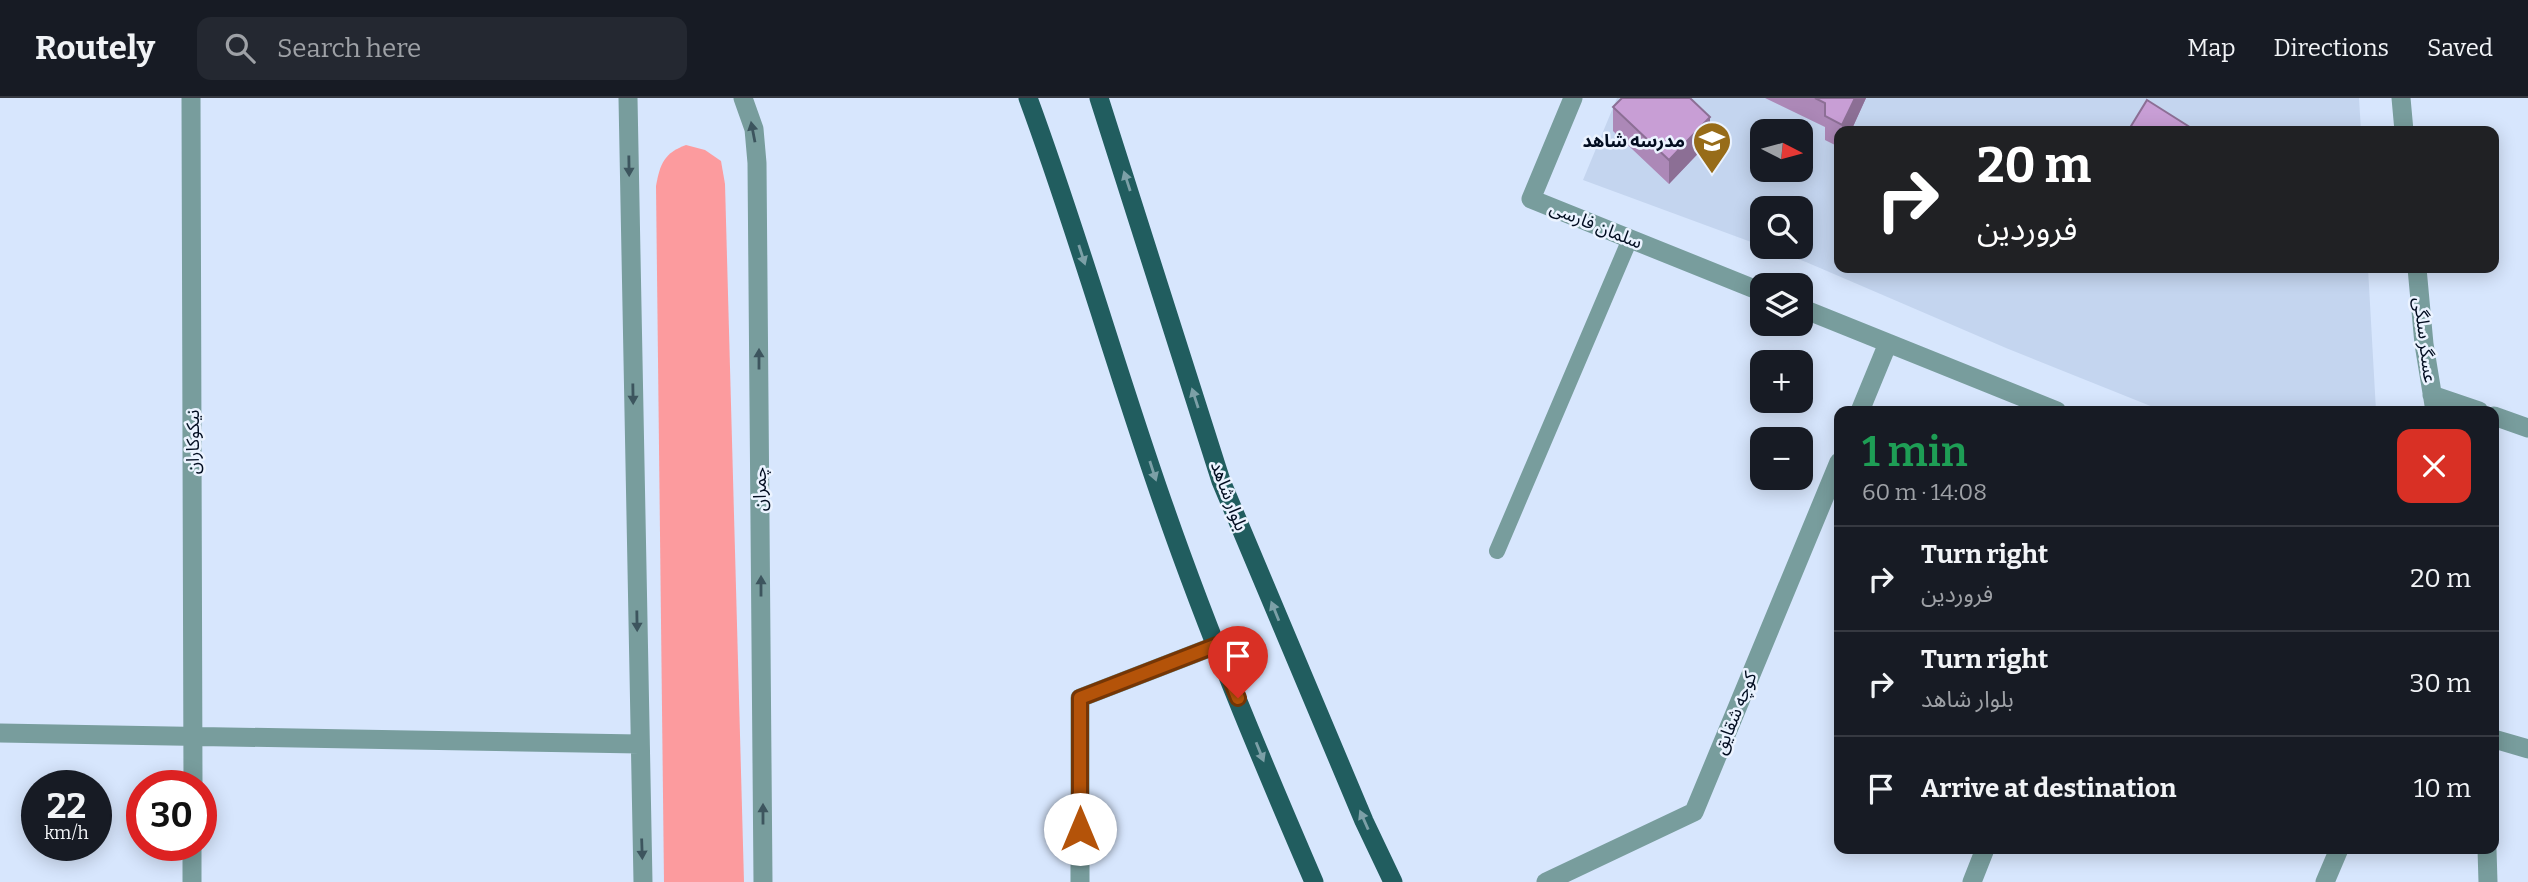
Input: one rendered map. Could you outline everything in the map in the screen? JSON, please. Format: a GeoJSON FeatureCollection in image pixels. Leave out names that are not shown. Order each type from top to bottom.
{"type":"FeatureCollection","features":[{"type":"Feature","properties":{"kind":"main road"},"geometry":{"type":"LineString","coordinates":[[1028,98],[1056,172],[1165,510],[1314,882]]}},
{"type":"Feature","properties":{"kind":"main road","name":"بلوار شاهد"},"geometry":{"type":"LineString","coordinates":[[1099,98],[1222,481],[1364,821],[1394,882]]}},
{"type":"Feature","properties":{"kind":"street","name":"نیکوکاران"},"geometry":{"type":"LineString","coordinates":[[191,98],[193,770]]}},
{"type":"Feature","properties":{"kind":"street"},"geometry":{"type":"LineString","coordinates":[[627,98],[643,882]]}},
{"type":"Feature","properties":{"kind":"street","name":"چمران"},"geometry":{"type":"LineString","coordinates":[[743,98],[754,130],[757,163],[764,882]]}},
{"type":"Feature","properties":{"kind":"street","name":"سلمان فارسی"},"geometry":{"type":"LineString","coordinates":[[1573,98],[1531,199],[1750,287]]}},
{"type":"Feature","properties":{"kind":"street"},"geometry":{"type":"LineString","coordinates":[[2401,98],[2404,126]]}},
{"type":"Feature","properties":{"kind":"street","name":"عسگر سلگی"},"geometry":{"type":"LineString","coordinates":[[2417,273],[2433,403]]}},
{"type":"Feature","properties":{"kind":"street"},"geometry":{"type":"LineString","coordinates":[[1813,313],[2045,406]]}},
{"type":"Feature","properties":{"kind":"street"},"geometry":{"type":"LineString","coordinates":[[1862,406],[1888,343]]}},
{"type":"Feature","properties":{"kind":"street"},"geometry":{"type":"LineString","coordinates":[[2433,403],[2450,406]]}},
{"type":"Feature","properties":{"kind":"street"},"geometry":{"type":"LineString","coordinates":[[2499,418],[2528,428]]}},
{"type":"Feature","properties":{"kind":"street","name":"کوچه شقایق"},"geometry":{"type":"LineString","coordinates":[[1546,882],[1695,812],[1834,473]]}},
{"type":"Feature","properties":{"kind":"street"},"geometry":{"type":"LineString","coordinates":[[1080,882],[1080,698],[1217,645]]}},
{"type":"Feature","properties":{"kind":"street"},"geometry":{"type":"LineString","coordinates":[[0,733],[639,744]]}},
{"type":"Feature","properties":{"kind":"street"},"geometry":{"type":"LineString","coordinates":[[2499,741],[2528,750]]}},
{"type":"Feature","properties":{"kind":"street"},"geometry":{"type":"LineString","coordinates":[[1972,882],[1983,854]]}},
{"type":"Feature","properties":{"kind":"street"},"geometry":{"type":"LineString","coordinates":[[2325,882],[2337,854]]}},
{"type":"Feature","properties":{"kind":"street"},"geometry":{"type":"LineString","coordinates":[[2487,854],[2488,882]]}},
{"type":"Feature","properties":{"kind":"street"},"geometry":{"type":"LineString","coordinates":[[192,861],[192,882]]}},
{"type":"Feature","properties":{"kind":"lane"},"geometry":{"type":"LineString","coordinates":[[1497,551],[1630,239]]}},
{"type":"Feature","properties":{"kind":"shaded area"},"geometry":{"type":"Polygon","coordinates":[[[1617,98],[2359,98],[2361,126],[1834,126],[1834,273],[2368,273],[2376,406],[2151,406],[2006,348],[1798,259],[1813,259],[1813,196],[1750,196],[1750,242],[1583,180],[1617,98]]]}},
{"type":"Feature","properties":{"kind":"shaded area"},"geometry":{"type":"Polygon","coordinates":[[[686,145],[705,150],[721,161],[725,184],[744,882],[664,882],[656,186],[664,160],[686,145]]]}},
{"type":"Feature","properties":{"kind":"building"},"geometry":{"type":"Polygon","coordinates":[[[1622,98],[1690,98],[1710,117],[1669,160],[1613,107],[1622,98]]]}},
{"type":"Feature","properties":{"kind":"building"},"geometry":{"type":"Polygon","coordinates":[[[1815,98],[1855,98],[1842,125],[1825,116],[1825,103],[1815,98]]]}},
{"type":"Feature","properties":{"kind":"building"},"geometry":{"type":"Polygon","coordinates":[[[2147,100],[2188,126],[2131,126],[2147,100]]]}},
{"type":"Feature","properties":{"kind":"place","name":"مدرسه شاهد"},"geometry":{"type":"Point","coordinates":[1712,175]}},
{"type":"Feature","properties":{"kind":"route"},"geometry":{"type":"LineString","coordinates":[[1080,829],[1080,698],[1217,645],[1238,698]]}}]}
